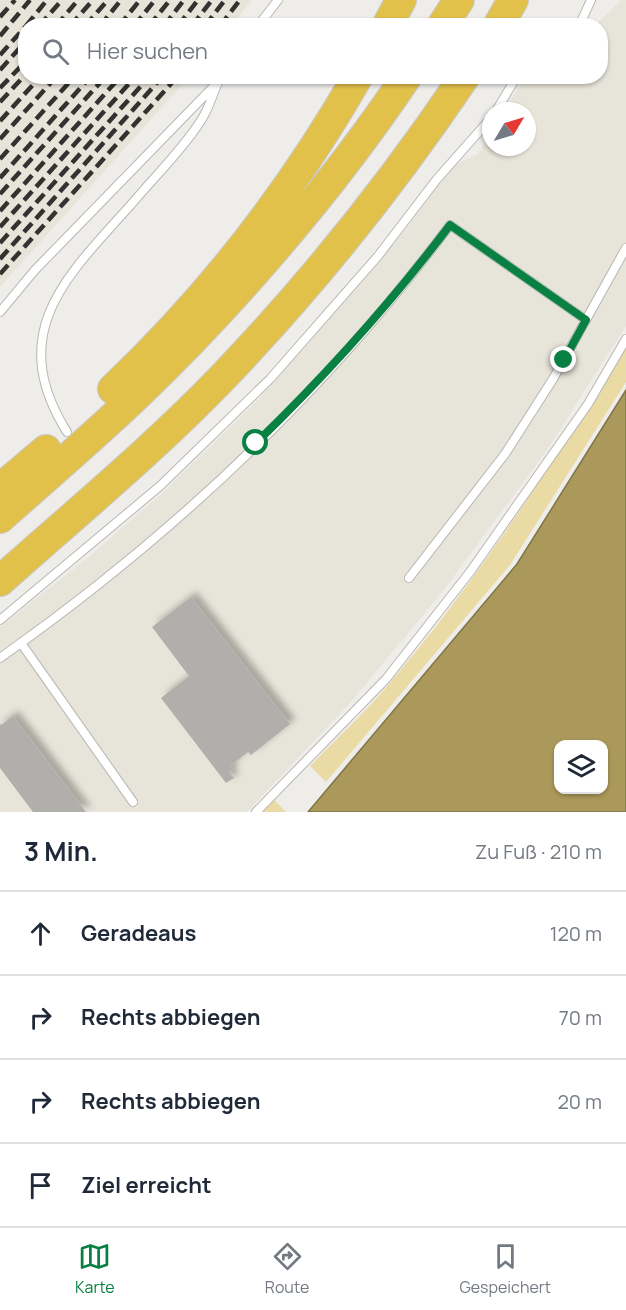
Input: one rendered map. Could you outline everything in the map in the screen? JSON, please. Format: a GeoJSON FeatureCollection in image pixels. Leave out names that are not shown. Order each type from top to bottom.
{"type":"FeatureCollection","features":[{"type":"Feature","properties":{"kind":"highway"},"geometry":{"type":"LineString","coordinates":[[391,18],[401,0]]}},
{"type":"Feature","properties":{"kind":"highway"},"geometry":{"type":"LineString","coordinates":[[447,18],[459,0]]}},
{"type":"Feature","properties":{"kind":"highway"},"geometry":{"type":"LineString","coordinates":[[503,18],[513,0]]}},
{"type":"Feature","properties":{"kind":"highway"},"geometry":{"type":"LineString","coordinates":[[246,244],[301,170],[353,84]]}},
{"type":"Feature","properties":{"kind":"highway"},"geometry":{"type":"LineString","coordinates":[[0,518],[128,404],[187,345],[338,173],[402,84]]}},
{"type":"Feature","properties":{"kind":"highway"},"geometry":{"type":"LineString","coordinates":[[0,581],[160,439],[278,318],[406,162],[460,84]]}},
{"type":"Feature","properties":{"kind":"highway"},"geometry":{"type":"LineString","coordinates":[[0,489],[67,432],[169,332],[246,244],[387,106]]}},
{"type":"Feature","properties":{"kind":"lane"},"geometry":{"type":"LineString","coordinates":[[264,18],[278,0]]}},
{"type":"Feature","properties":{"kind":"lane"},"geometry":{"type":"LineString","coordinates":[[583,18],[591,0]]}},
{"type":"Feature","properties":{"kind":"lane"},"geometry":{"type":"LineString","coordinates":[[0,312],[35,270],[215,84]]}},
{"type":"Feature","properties":{"kind":"lane"},"geometry":{"type":"LineString","coordinates":[[67,432],[48,404],[35,365],[35,337],[47,299],[62,277],[140,194],[201,121],[218,84]]}},
{"type":"Feature","properties":{"kind":"lane"},"geometry":{"type":"LineString","coordinates":[[501,102],[512,84]]}},
{"type":"Feature","properties":{"kind":"lane"},"geometry":{"type":"LineString","coordinates":[[0,620],[159,486],[270,380],[378,256],[437,179],[482,128]]}},
{"type":"Feature","properties":{"kind":"lane"},"geometry":{"type":"LineString","coordinates":[[0,658],[180,518],[317,383],[417,270],[450,225],[586,320]]}},
{"type":"Feature","properties":{"kind":"lane"},"geometry":{"type":"LineString","coordinates":[[409,578],[505,454],[554,380],[626,248]]}},
{"type":"Feature","properties":{"kind":"lane"},"geometry":{"type":"LineString","coordinates":[[256,812],[386,679],[470,572],[582,413],[626,339]]}},
{"type":"Feature","properties":{"kind":"lane"},"geometry":{"type":"LineString","coordinates":[[21,643],[133,802]]}},
{"type":"Feature","properties":{"kind":"shaded area"},"geometry":{"type":"Polygon","coordinates":[[[0,0],[252,0],[238,18],[18,18],[18,84],[183,84],[0,287],[0,0]]]}},
{"type":"Feature","properties":{"kind":"shaded area"},"geometry":{"type":"Polygon","coordinates":[[[621,0],[626,0],[626,326],[547,450],[443,591],[350,703],[247,812],[0,812],[0,627],[85,560],[159,496],[260,398],[403,233],[454,165],[478,154],[482,148],[482,156],[536,156],[536,102],[510,102],[521,84],[608,84],[608,18],[603,18],[621,0]]]}},
{"type":"Feature","properties":{"kind":"shaded area"},"geometry":{"type":"Polygon","coordinates":[[[626,344],[626,382],[510,565],[326,782],[310,766],[380,695],[454,603],[543,476],[626,344]]]}},
{"type":"Feature","properties":{"kind":"shaded area"},"geometry":{"type":"Polygon","coordinates":[[[626,390],[626,812],[308,812],[517,564],[626,390]]]}},
{"type":"Feature","properties":{"kind":"shaded area"},"geometry":{"type":"Polygon","coordinates":[[[274,800],[286,812],[262,812],[274,800]]]}},
{"type":"Feature","properties":{"kind":"building"},"geometry":{"type":"Polygon","coordinates":[[[191,597],[290,724],[251,755],[248,752],[230,766],[233,769],[229,772],[234,778],[226,783],[161,698],[189,676],[152,627],[191,597]]]}},
{"type":"Feature","properties":{"kind":"building"},"geometry":{"type":"Polygon","coordinates":[[[13,716],[86,812],[33,812],[0,768],[0,723],[1,725],[13,716]]]}},
{"type":"Feature","properties":{"kind":"railway"},"geometry":{"type":"LineString","coordinates":[[0,17],[15,0]]}},
{"type":"Feature","properties":{"kind":"railway"},"geometry":{"type":"LineString","coordinates":[[0,36],[30,0]]}},
{"type":"Feature","properties":{"kind":"railway"},"geometry":{"type":"LineString","coordinates":[[32,18],[47,0]]}},
{"type":"Feature","properties":{"kind":"railway"},"geometry":{"type":"LineString","coordinates":[[46,18],[62,0]]}},
{"type":"Feature","properties":{"kind":"railway"},"geometry":{"type":"LineString","coordinates":[[63,18],[78,0]]}},
{"type":"Feature","properties":{"kind":"railway"},"geometry":{"type":"LineString","coordinates":[[77,18],[93,0]]}},
{"type":"Feature","properties":{"kind":"railway"},"geometry":{"type":"LineString","coordinates":[[92,18],[108,0]]}},
{"type":"Feature","properties":{"kind":"railway"},"geometry":{"type":"LineString","coordinates":[[106,18],[121,0]]}},
{"type":"Feature","properties":{"kind":"railway"},"geometry":{"type":"LineString","coordinates":[[125,18],[140,0]]}},
{"type":"Feature","properties":{"kind":"railway"},"geometry":{"type":"LineString","coordinates":[[140,18],[155,0]]}},
{"type":"Feature","properties":{"kind":"railway"},"geometry":{"type":"LineString","coordinates":[[155,18],[170,0]]}},
{"type":"Feature","properties":{"kind":"railway"},"geometry":{"type":"LineString","coordinates":[[170,18],[184,0]]}},
{"type":"Feature","properties":{"kind":"railway"},"geometry":{"type":"LineString","coordinates":[[184,18],[198,0]]}},
{"type":"Feature","properties":{"kind":"railway"},"geometry":{"type":"LineString","coordinates":[[198,18],[212,0]]}},
{"type":"Feature","properties":{"kind":"railway"},"geometry":{"type":"LineString","coordinates":[[211,18],[225,0]]}},
{"type":"Feature","properties":{"kind":"railway"},"geometry":{"type":"LineString","coordinates":[[226,18],[240,0]]}},
{"type":"Feature","properties":{"kind":"railway"},"geometry":{"type":"LineString","coordinates":[[0,55],[18,35]]}},
{"type":"Feature","properties":{"kind":"railway"},"geometry":{"type":"LineString","coordinates":[[0,70],[18,50]]}},
{"type":"Feature","properties":{"kind":"railway"},"geometry":{"type":"LineString","coordinates":[[0,88],[18,69]]}},
{"type":"Feature","properties":{"kind":"railway"},"geometry":{"type":"LineString","coordinates":[[0,102],[18,83]]}},
{"type":"Feature","properties":{"kind":"railway"},"geometry":{"type":"LineString","coordinates":[[0,121],[34,84]]}},
{"type":"Feature","properties":{"kind":"railway"},"geometry":{"type":"LineString","coordinates":[[0,139],[50,84]]}},
{"type":"Feature","properties":{"kind":"railway"},"geometry":{"type":"LineString","coordinates":[[0,159],[68,84]]}},
{"type":"Feature","properties":{"kind":"railway"},"geometry":{"type":"LineString","coordinates":[[0,178],[84,84]]}},
{"type":"Feature","properties":{"kind":"railway"},"geometry":{"type":"LineString","coordinates":[[0,194],[99,84]]}},
{"type":"Feature","properties":{"kind":"railway"},"geometry":{"type":"LineString","coordinates":[[0,211],[114,84]]}},
{"type":"Feature","properties":{"kind":"railway"},"geometry":{"type":"LineString","coordinates":[[0,227],[129,84]]}},
{"type":"Feature","properties":{"kind":"railway"},"geometry":{"type":"LineString","coordinates":[[0,243],[143,84]]}},
{"type":"Feature","properties":{"kind":"railway"},"geometry":{"type":"LineString","coordinates":[[0,259],[156,84]]}},
{"type":"Feature","properties":{"kind":"railway"},"geometry":{"type":"LineString","coordinates":[[0,274],[171,84]]}},
{"type":"Feature","properties":{"kind":"route"},"geometry":{"type":"LineString","coordinates":[[256,443],[317,383],[417,270],[450,225],[586,320],[564,360]]}}]}
